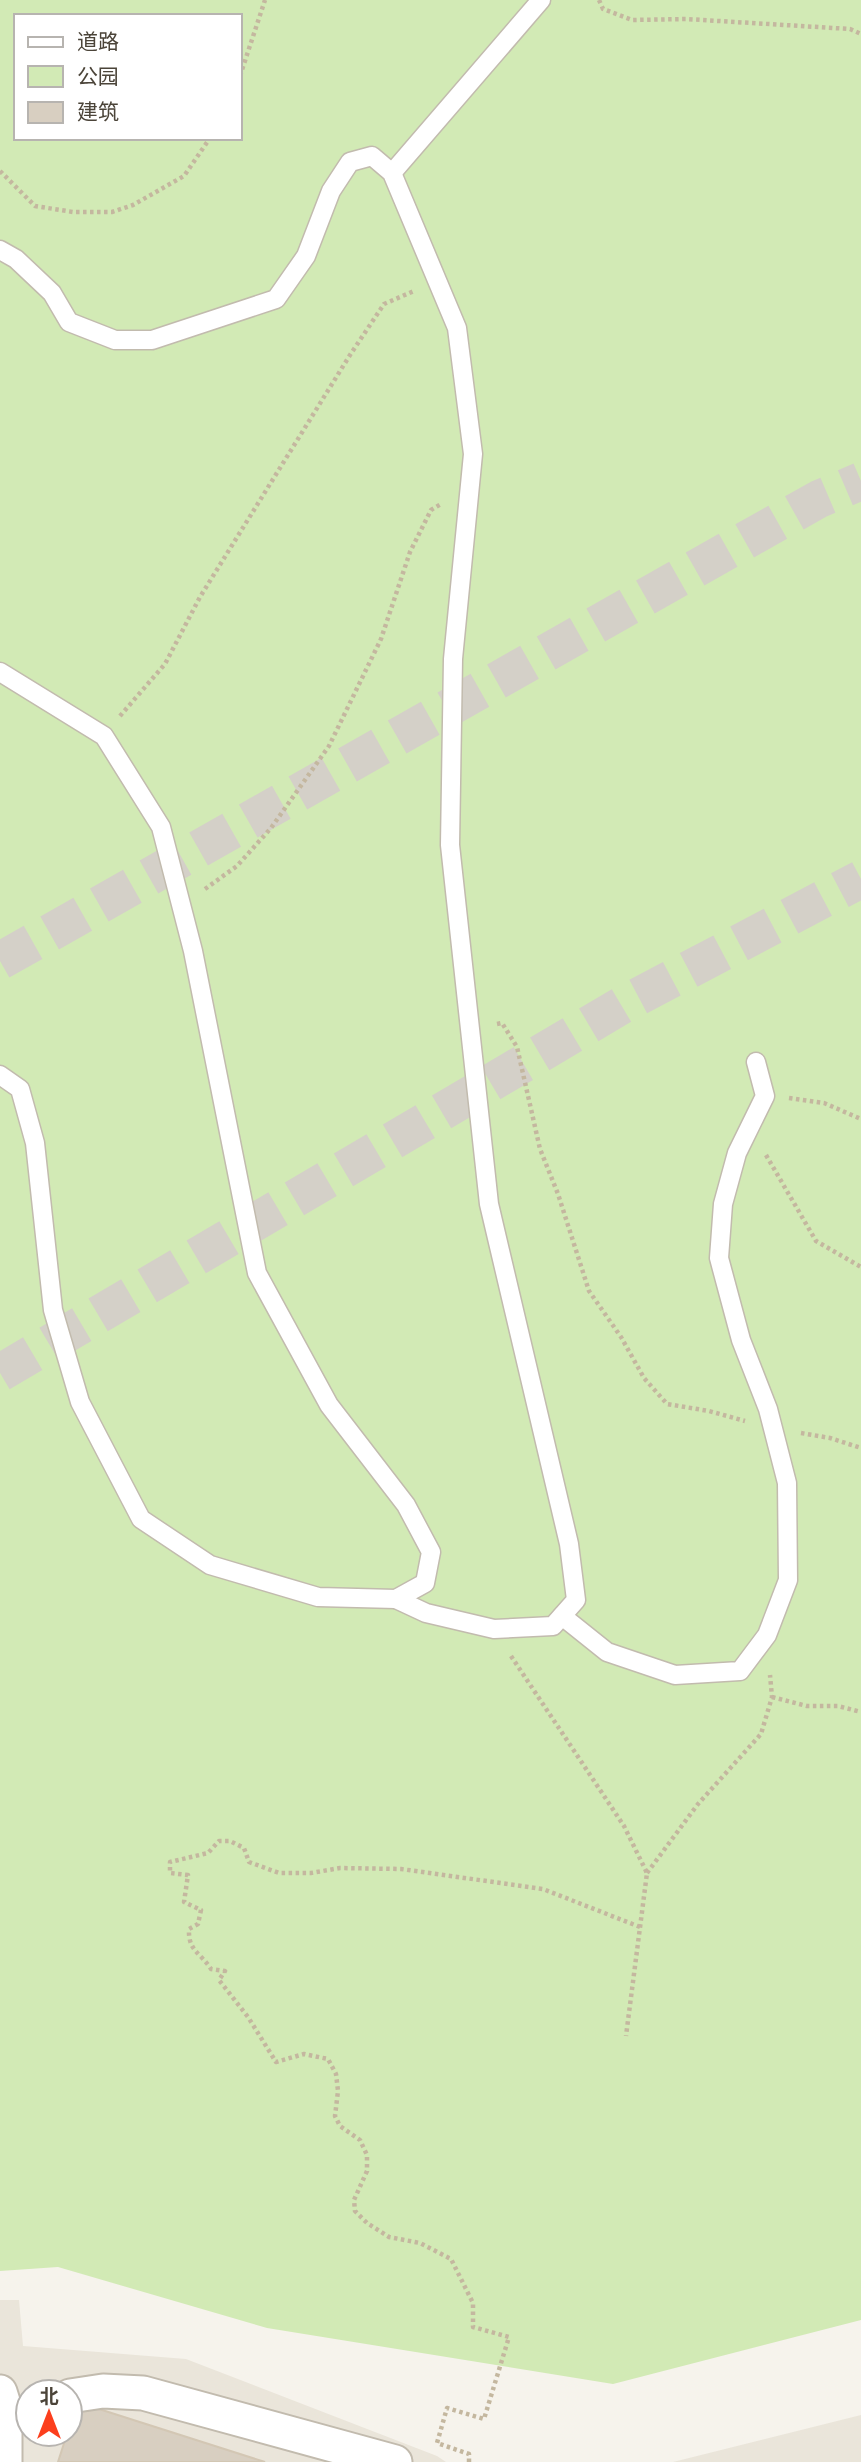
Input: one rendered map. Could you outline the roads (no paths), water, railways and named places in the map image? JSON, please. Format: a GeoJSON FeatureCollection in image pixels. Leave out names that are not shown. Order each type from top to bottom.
{"type":"FeatureCollection","features":[{"type":"Feature","properties":{"kind":"street"},"geometry":{"type":"LineString","coordinates":[[84,2394],[103,2391],[143,2393],[395,2462]]}},
{"type":"Feature","properties":{"kind":"street"},"geometry":{"type":"LineString","coordinates":[[5,2462],[11,2401]]}},
{"type":"Feature","properties":{"kind":"lane"},"geometry":{"type":"LineString","coordinates":[[392,173],[541,0]]}},
{"type":"Feature","properties":{"kind":"lane"},"geometry":{"type":"LineString","coordinates":[[0,250],[16,259],[52,293],[69,322],[115,340],[152,340],[276,299],[306,256],[331,191],[350,162],[372,156],[392,173],[457,328],[472,454],[453,659],[450,845],[489,1204],[569,1544],[576,1600],[553,1626],[494,1629],[426,1613],[396,1599],[318,1597],[210,1565],[141,1519],[80,1402],[53,1310],[35,1143],[20,1089],[0,1075]]}},
{"type":"Feature","properties":{"kind":"lane"},"geometry":{"type":"LineString","coordinates":[[0,672],[104,736],[161,827],[193,951],[257,1273],[329,1405],[406,1504],[431,1552],[425,1583],[396,1599]]}},
{"type":"Feature","properties":{"kind":"lane"},"geometry":{"type":"LineString","coordinates":[[562,1616],[607,1652],[675,1675],[740,1671],[768,1635],[788,1580],[787,1483],[768,1409],[741,1340],[719,1258],[723,1204],[737,1153],[765,1096],[756,1062]]}},
{"type":"Feature","properties":{"kind":"tunnel"},"geometry":{"type":"LineString","coordinates":[[0,961],[819,499],[861,481]]}},
{"type":"Feature","properties":{"kind":"tunnel"},"geometry":{"type":"LineString","coordinates":[[0,1373],[624,1004],[861,879]]}}]}
